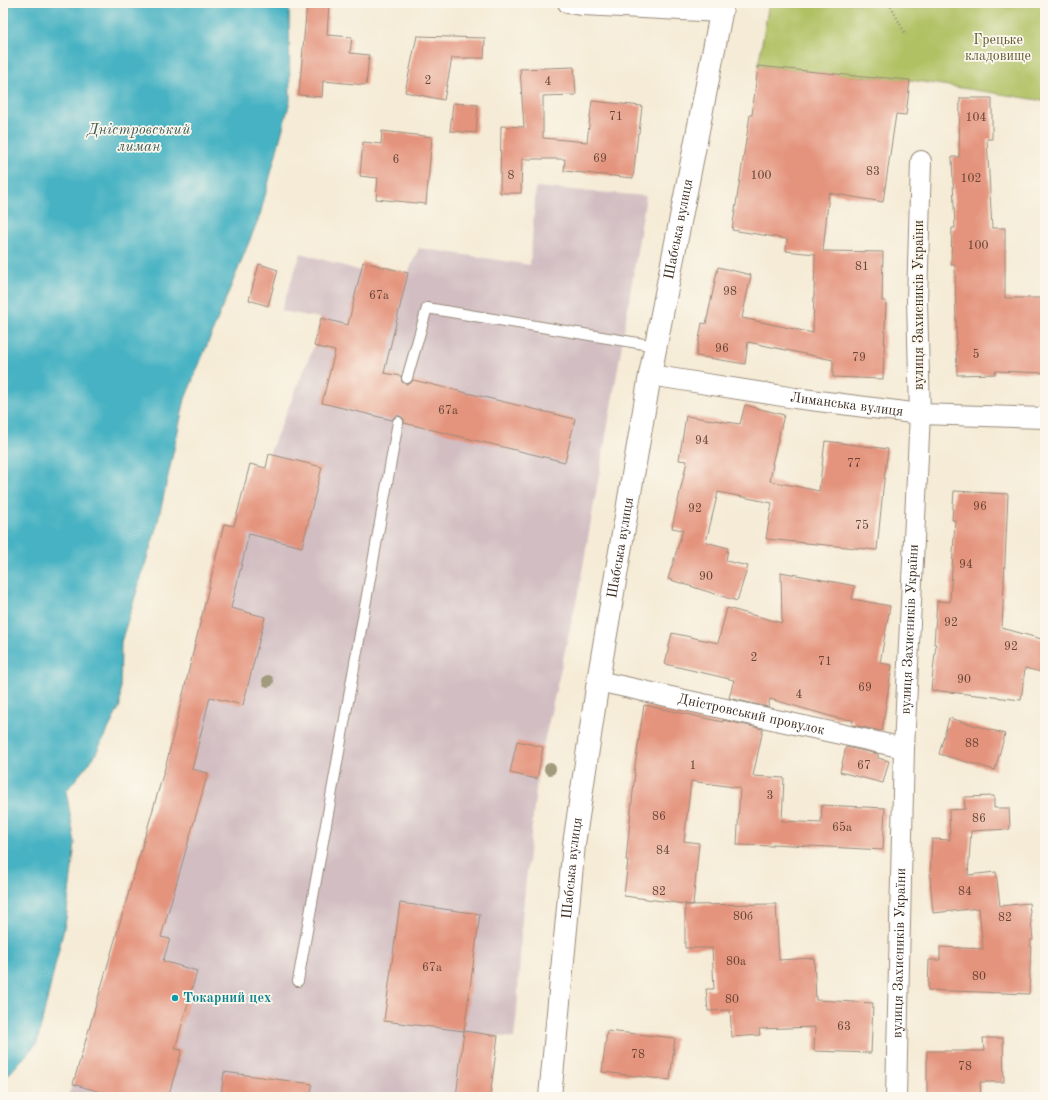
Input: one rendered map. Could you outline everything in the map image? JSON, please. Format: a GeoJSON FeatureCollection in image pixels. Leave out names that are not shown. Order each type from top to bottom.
{"type":"FeatureCollection","features":[{"type":"Feature","properties":{"kind":"main road","name":"Шабська вулиця"},"geometry":{"type":"LineString","coordinates":[[550,1097],[574,844],[598,681],[650,375],[722,7]]}},
{"type":"Feature","properties":{"kind":"street"},"geometry":{"type":"LineString","coordinates":[[568,3],[583,5],[722,7]]}},
{"type":"Feature","properties":{"kind":"street","name":"вулиця Захисників України"},"geometry":{"type":"LineString","coordinates":[[896,1097],[904,748],[920,414],[917,301],[921,161]]}},
{"type":"Feature","properties":{"kind":"street","name":"Лиманська вулиця"},"geometry":{"type":"LineString","coordinates":[[650,375],[795,398],[920,414],[1045,418]]}},
{"type":"Feature","properties":{"kind":"street","name":"Дністровський провулок"},"geometry":{"type":"LineString","coordinates":[[598,681],[904,748]]}},
{"type":"Feature","properties":{"kind":"lane"},"geometry":{"type":"LineString","coordinates":[[407,378],[426,308],[656,346]]}},
{"type":"Feature","properties":{"kind":"lane"},"geometry":{"type":"LineString","coordinates":[[298,981],[398,422]]}},
{"type":"Feature","properties":{"kind":"path"},"geometry":{"type":"LineString","coordinates":[[889,3],[906,35]]}},
{"type":"Feature","properties":{"kind":"shaded area"},"geometry":{"type":"Polygon","coordinates":[[[536,187],[646,196],[619,362],[579,589],[537,779],[522,918],[517,1012],[514,1038],[498,1036],[490,1097],[67,1097],[73,1084],[167,761],[224,524],[234,526],[250,464],[266,468],[269,454],[314,346],[320,318],[281,311],[301,253],[361,271],[408,273],[419,248],[530,265],[536,187]]]}},
{"type":"Feature","properties":{"kind":"green space","name":"Грецьке кладовище"},"geometry":{"type":"Polygon","coordinates":[[[769,3],[1045,3],[1045,101],[910,80],[840,75],[758,66],[769,3]]]}},
{"type":"Feature","properties":{"kind":"water","name":"Дністровський лиман"},"geometry":{"type":"Polygon","coordinates":[[[3,3],[289,3],[290,101],[260,215],[185,399],[157,526],[121,642],[120,706],[94,757],[66,791],[75,843],[66,919],[37,1043],[3,1082],[3,3]]]}},
{"type":"Feature","properties":{"kind":"building"},"geometry":{"type":"Polygon","coordinates":[[[307,3],[329,3],[327,35],[352,37],[350,53],[369,55],[366,85],[323,81],[322,97],[299,95],[307,3]]]}},
{"type":"Feature","properties":{"kind":"building"},"geometry":{"type":"Polygon","coordinates":[[[417,36],[485,38],[484,58],[452,58],[444,100],[405,92],[417,36]]]}},
{"type":"Feature","properties":{"kind":"building"},"geometry":{"type":"Polygon","coordinates":[[[758,66],[875,78],[910,80],[906,115],[896,114],[883,202],[829,193],[823,251],[883,252],[882,301],[886,301],[883,379],[833,377],[833,360],[748,342],[745,364],[696,356],[702,323],[706,324],[718,267],[751,275],[742,318],[813,333],[815,254],[786,251],[787,239],[732,230],[750,115],[752,115],[758,66]]]}},
{"type":"Feature","properties":{"kind":"building"},"geometry":{"type":"Polygon","coordinates":[[[574,67],[576,95],[543,96],[543,138],[587,142],[592,101],[642,106],[633,178],[564,171],[565,159],[522,159],[521,193],[500,193],[501,126],[524,127],[520,69],[574,67]]]}},
{"type":"Feature","properties":{"kind":"building"},"geometry":{"type":"Polygon","coordinates":[[[960,98],[992,98],[992,139],[987,139],[992,228],[1005,228],[1005,298],[1045,298],[1045,373],[995,371],[995,374],[957,375],[955,265],[951,265],[952,228],[955,228],[952,157],[959,157],[960,98]]]}},
{"type":"Feature","properties":{"kind":"building"},"geometry":{"type":"Polygon","coordinates":[[[453,103],[478,105],[476,133],[450,131],[453,103]]]}},
{"type":"Feature","properties":{"kind":"building"},"geometry":{"type":"Polygon","coordinates":[[[382,131],[432,137],[426,204],[376,199],[378,178],[360,176],[363,142],[381,144],[382,131]]]}},
{"type":"Feature","properties":{"kind":"building"},"geometry":{"type":"Polygon","coordinates":[[[363,262],[408,273],[384,373],[401,376],[402,382],[406,384],[411,383],[413,380],[575,419],[565,462],[404,423],[404,419],[400,416],[395,416],[392,420],[322,403],[335,351],[314,346],[321,318],[348,325],[363,262]]]}},
{"type":"Feature","properties":{"kind":"building"},"geometry":{"type":"Polygon","coordinates":[[[259,264],[278,270],[268,306],[249,300],[259,264]]]}},
{"type":"Feature","properties":{"kind":"building"},"geometry":{"type":"Polygon","coordinates":[[[745,405],[784,415],[772,464],[770,481],[819,491],[825,441],[888,449],[877,550],[766,539],[772,503],[718,492],[706,542],[728,548],[726,561],[748,566],[737,601],[668,579],[683,530],[672,528],[687,461],[679,460],[686,416],[740,424],[745,405]]]}},
{"type":"Feature","properties":{"kind":"building"},"geometry":{"type":"Polygon","coordinates":[[[269,454],[322,467],[302,547],[249,534],[231,608],[265,617],[243,705],[210,697],[192,769],[208,773],[161,937],[170,939],[163,961],[197,971],[175,1049],[182,1050],[168,1097],[118,1097],[73,1084],[167,761],[224,524],[234,526],[250,464],[266,468],[269,454]]]}},
{"type":"Feature","properties":{"kind":"building"},"geometry":{"type":"Polygon","coordinates":[[[954,491],[1008,494],[1002,628],[1045,640],[1045,673],[1025,668],[1021,700],[931,690],[936,644],[934,644],[937,601],[950,602],[955,520],[952,520],[954,491]]]}},
{"type":"Feature","properties":{"kind":"building"},"geometry":{"type":"Polygon","coordinates":[[[781,572],[855,586],[852,599],[890,606],[880,663],[892,665],[882,731],[852,725],[853,720],[837,718],[770,699],[768,707],[729,698],[734,680],[665,664],[672,633],[718,643],[727,608],[782,623],[781,572]]]}},
{"type":"Feature","properties":{"kind":"building"},"geometry":{"type":"Polygon","coordinates":[[[644,705],[763,729],[753,776],[784,778],[782,821],[821,823],[822,805],[885,808],[883,850],[773,844],[773,846],[737,845],[740,788],[691,781],[684,841],[699,843],[693,905],[624,896],[634,773],[644,705]]]}},
{"type":"Feature","properties":{"kind":"building"},"geometry":{"type":"Polygon","coordinates":[[[949,718],[1005,734],[995,770],[939,754],[949,718]]]}},
{"type":"Feature","properties":{"kind":"building"},"geometry":{"type":"Polygon","coordinates":[[[517,741],[543,747],[537,779],[510,773],[517,741]]]}},
{"type":"Feature","properties":{"kind":"building"},"geometry":{"type":"Polygon","coordinates":[[[846,747],[878,754],[878,758],[889,761],[883,783],[840,772],[846,747]]]}},
{"type":"Feature","properties":{"kind":"building"},"geometry":{"type":"Polygon","coordinates":[[[994,796],[994,808],[1009,808],[1010,829],[971,831],[968,875],[996,872],[1000,906],[1029,903],[1033,940],[1031,940],[1029,994],[928,990],[929,960],[940,960],[940,947],[983,949],[979,908],[933,913],[930,878],[932,839],[950,840],[949,810],[965,809],[964,797],[994,796]]]}},
{"type":"Feature","properties":{"kind":"building"},"geometry":{"type":"Polygon","coordinates":[[[400,903],[480,914],[464,1031],[384,1021],[400,903]]]}},
{"type":"Feature","properties":{"kind":"building"},"geometry":{"type":"Polygon","coordinates":[[[776,904],[779,960],[814,958],[816,1000],[873,1003],[871,1053],[814,1051],[815,1027],[759,1029],[760,1035],[732,1037],[730,1010],[708,1011],[706,989],[714,989],[712,948],[685,948],[685,905],[776,904]]]}},
{"type":"Feature","properties":{"kind":"building"},"geometry":{"type":"Polygon","coordinates":[[[464,1031],[498,1036],[490,1097],[456,1097],[464,1031]]]}},
{"type":"Feature","properties":{"kind":"building"},"geometry":{"type":"Polygon","coordinates":[[[607,1031],[675,1038],[670,1080],[602,1072],[607,1031]]]}},
{"type":"Feature","properties":{"kind":"building"},"geometry":{"type":"Polygon","coordinates":[[[983,1038],[1003,1038],[1004,1082],[980,1082],[981,1097],[927,1097],[927,1051],[984,1051],[983,1038]]]}},
{"type":"Feature","properties":{"kind":"building"},"geometry":{"type":"Polygon","coordinates":[[[224,1072],[312,1084],[311,1097],[221,1096],[224,1072]]]}},
{"type":"Feature","properties":{"kind":"place","name":"Токарний цех"},"geometry":{"type":"Point","coordinates":[175,998]}}]}
